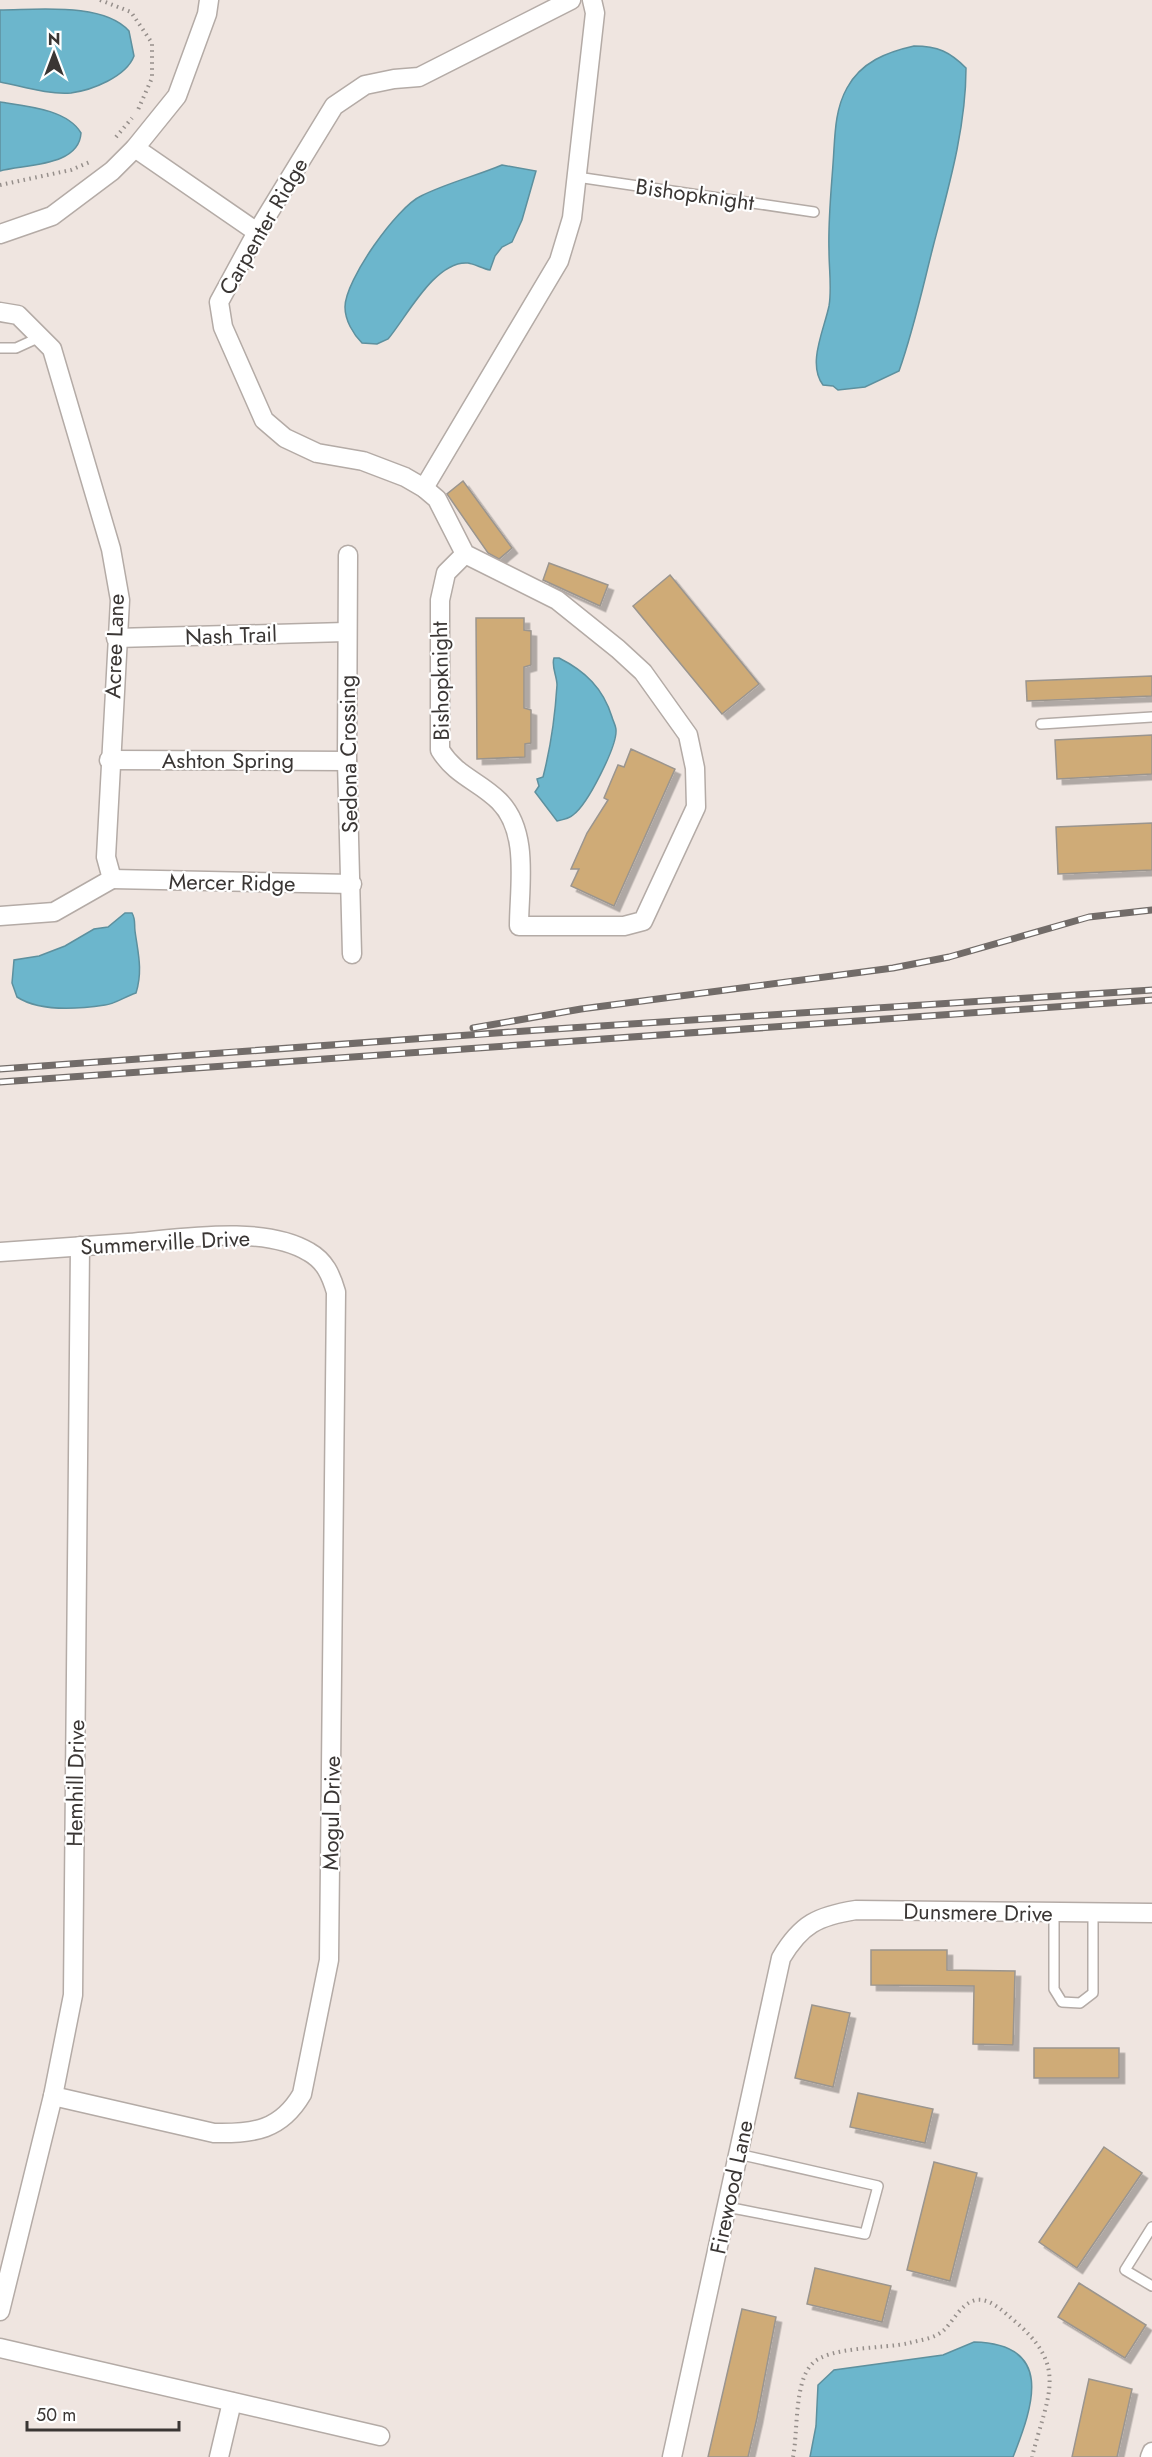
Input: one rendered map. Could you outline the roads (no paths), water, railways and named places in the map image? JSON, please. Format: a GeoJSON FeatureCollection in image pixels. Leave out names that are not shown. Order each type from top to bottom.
{"type":"FeatureCollection","features":[{"type":"Feature","properties":{"kind":"street"},"geometry":{"type":"LineString","coordinates":[[0,234],[52,216],[112,171],[135,148],[177,96],[207,14],[208,0]]}},
{"type":"Feature","properties":{"kind":"street","name":"Carpenter Ridge"},"geometry":{"type":"LineString","coordinates":[[465,554],[437,499],[424,489],[405,477],[363,461],[317,453],[285,438],[264,420],[225,336],[219,302],[257,232],[334,106],[365,86],[394,79],[419,77],[571,0]]}},
{"type":"Feature","properties":{"kind":"street"},"geometry":{"type":"LineString","coordinates":[[424,489],[559,261],[572,218],[595,13],[592,0]]}},
{"type":"Feature","properties":{"kind":"street"},"geometry":{"type":"LineString","coordinates":[[135,148],[257,232]]}},
{"type":"Feature","properties":{"kind":"street","name":"Acree Lane"},"geometry":{"type":"LineString","coordinates":[[0,312],[18,315],[52,349],[111,549],[120,600],[109,760],[106,857],[112,879]]}},
{"type":"Feature","properties":{"kind":"street","name":"Bishopknight"},"geometry":{"type":"LineString","coordinates":[[465,554],[557,600],[618,649],[643,672],[688,735],[695,768],[696,807],[643,921],[624,926],[519,926],[519,844],[513,820],[499,801],[449,766],[440,750],[440,600],[446,573],[465,554]]}},
{"type":"Feature","properties":{"kind":"street","name":"Sedona Crossing"},"geometry":{"type":"LineString","coordinates":[[348,555],[347,760],[352,884],[352,954]]}},
{"type":"Feature","properties":{"kind":"street","name":"Nash Trail"},"geometry":{"type":"LineString","coordinates":[[116,638],[346,632]]}},
{"type":"Feature","properties":{"kind":"street","name":"Ashton Spring"},"geometry":{"type":"LineString","coordinates":[[109,760],[347,760]]}},
{"type":"Feature","properties":{"kind":"street"},"geometry":{"type":"LineString","coordinates":[[0,916],[54,912],[112,879]]}},
{"type":"Feature","properties":{"kind":"street","name":"Mercer Ridge"},"geometry":{"type":"LineString","coordinates":[[112,879],[352,884]]}},
{"type":"Feature","properties":{"kind":"street","name":"Summerville Drive"},"geometry":{"type":"LineString","coordinates":[[0,1252],[207,1237],[266,1238],[308,1251],[324,1264]]}},
{"type":"Feature","properties":{"kind":"street","name":"Hemhill Drive"},"geometry":{"type":"LineString","coordinates":[[0,2311],[53,2096],[73,1995],[80,1246]]}},
{"type":"Feature","properties":{"kind":"street","name":"Mogul Drive"},"geometry":{"type":"LineString","coordinates":[[53,2096],[214,2133],[240,2134],[263,2130],[291,2113],[302,2094],[329,1960],[336,1292],[332,1277],[324,1264]]}},
{"type":"Feature","properties":{"kind":"street","name":"Dunsmere Drive"},"geometry":{"type":"LineString","coordinates":[[806,1925],[830,1914],[855,1910],[1054,1914],[1152,1913]]}},
{"type":"Feature","properties":{"kind":"street","name":"Firewood Lane"},"geometry":{"type":"LineString","coordinates":[[672,2457],[781,1958],[791,1941],[806,1925]]}},
{"type":"Feature","properties":{"kind":"street"},"geometry":{"type":"LineString","coordinates":[[0,2348],[380,2436]]}},
{"type":"Feature","properties":{"kind":"street"},"geometry":{"type":"LineString","coordinates":[[219,2457],[232,2402]]}},
{"type":"Feature","properties":{"kind":"street"},"geometry":{"type":"LineString","coordinates":[[1150,2457],[1152,2452]]}},
{"type":"Feature","properties":{"kind":"lane","name":"Bishopknight"},"geometry":{"type":"LineString","coordinates":[[577,177],[814,212]]}},
{"type":"Feature","properties":{"kind":"lane"},"geometry":{"type":"LineString","coordinates":[[0,348],[16,348],[40,337]]}},
{"type":"Feature","properties":{"kind":"lane"},"geometry":{"type":"LineString","coordinates":[[1041,724],[1152,717]]}},
{"type":"Feature","properties":{"kind":"lane"},"geometry":{"type":"LineString","coordinates":[[1054,1914],[1054,1989],[1062,2002],[1080,2003],[1093,1993],[1093,1913]]}},
{"type":"Feature","properties":{"kind":"lane"},"geometry":{"type":"LineString","coordinates":[[727,2207],[865,2234],[878,2186],[738,2154]]}},
{"type":"Feature","properties":{"kind":"lane"},"geometry":{"type":"LineString","coordinates":[[1152,2227],[1125,2270],[1152,2286]]}},
{"type":"Feature","properties":{"kind":"water"},"geometry":{"type":"Polygon","coordinates":[[[50,9],[103,15],[118,22],[129,31],[134,56],[124,70],[116,76],[98,86],[71,93],[54,93],[0,82],[0,10],[50,9]]]}},
{"type":"Feature","properties":{"kind":"water"},"geometry":{"type":"Polygon","coordinates":[[[914,46],[943,51],[966,68],[963,112],[956,156],[918,307],[899,371],[865,387],[838,390],[833,386],[823,385],[816,367],[818,347],[830,299],[829,218],[837,116],[847,88],[860,71],[885,55],[914,46]]]}},
{"type":"Feature","properties":{"kind":"water"},"geometry":{"type":"Polygon","coordinates":[[[0,102],[45,110],[66,119],[81,133],[78,144],[61,158],[0,171],[0,102]]]}},
{"type":"Feature","properties":{"kind":"water"},"geometry":{"type":"Polygon","coordinates":[[[502,165],[536,171],[522,220],[512,242],[502,247],[495,256],[490,270],[468,263],[456,265],[444,271],[422,292],[388,339],[377,344],[362,343],[346,317],[347,295],[363,263],[386,229],[399,214],[421,196],[502,165]]]}},
{"type":"Feature","properties":{"kind":"water"},"geometry":{"type":"Polygon","coordinates":[[[554,658],[568,663],[592,682],[604,697],[616,730],[607,761],[586,799],[572,816],[557,821],[535,792],[539,786],[537,779],[543,777],[552,731],[557,685],[554,658]]]}},
{"type":"Feature","properties":{"kind":"water"},"geometry":{"type":"Polygon","coordinates":[[[125,913],[132,913],[134,920],[140,969],[136,993],[109,1004],[72,1008],[37,1005],[17,997],[12,983],[14,960],[39,956],[65,946],[94,929],[108,927],[125,913]]]}},
{"type":"Feature","properties":{"kind":"water"},"geometry":{"type":"Polygon","coordinates":[[[974,2342],[1000,2345],[1017,2353],[1027,2365],[1031,2380],[1031,2398],[1021,2437],[1013,2457],[810,2457],[816,2426],[818,2385],[834,2370],[943,2355],[974,2342]]]}},
{"type":"Feature","properties":{"kind":"railway"},"geometry":{"type":"LineString","coordinates":[[473,1028],[581,1009],[893,968],[949,957],[1089,917],[1152,910]]}},
{"type":"Feature","properties":{"kind":"railway"},"geometry":{"type":"LineString","coordinates":[[0,1069],[539,1030],[1152,990]]}},
{"type":"Feature","properties":{"kind":"railway"},"geometry":{"type":"LineString","coordinates":[[0,1082],[1152,1000]]}}]}
